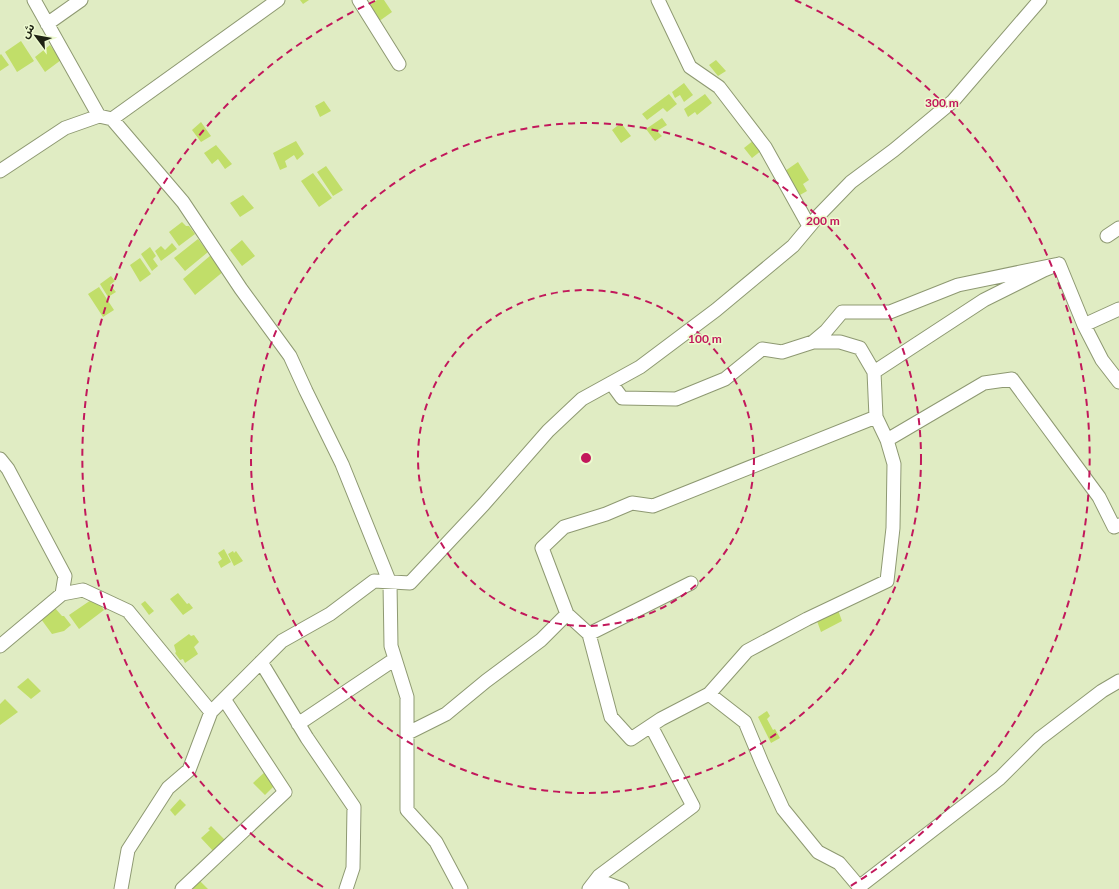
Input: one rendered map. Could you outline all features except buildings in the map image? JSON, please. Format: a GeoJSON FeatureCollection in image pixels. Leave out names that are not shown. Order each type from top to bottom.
{"type":"FeatureCollection","features":[{"type":"Feature","properties":{"kind":"street"},"geometry":{"type":"LineString","coordinates":[[34,0],[99,116]]}},
{"type":"Feature","properties":{"kind":"street"},"geometry":{"type":"LineString","coordinates":[[47,24],[81,0]]}},
{"type":"Feature","properties":{"kind":"street"},"geometry":{"type":"LineString","coordinates":[[112,119],[278,0]]}},
{"type":"Feature","properties":{"kind":"street"},"geometry":{"type":"LineString","coordinates":[[359,0],[399,64]]}},
{"type":"Feature","properties":{"kind":"street"},"geometry":{"type":"LineString","coordinates":[[658,0],[690,67],[719,87],[765,147],[809,226]]}},
{"type":"Feature","properties":{"kind":"street"},"geometry":{"type":"LineString","coordinates":[[121,889],[128,850],[168,788],[189,770],[211,712],[260,662],[282,641],[330,614],[374,582],[410,583],[484,504],[548,432],[582,399],[640,367],[716,310],[793,246],[809,226],[851,182],[894,150],[954,101],[1040,0]]}},
{"type":"Feature","properties":{"kind":"street"},"geometry":{"type":"LineString","coordinates":[[0,171],[65,128],[99,116],[112,119],[183,202],[241,289],[290,356],[342,464],[390,583],[391,646],[407,697],[407,810],[436,842],[462,889]]}},
{"type":"Feature","properties":{"kind":"street"},"geometry":{"type":"LineString","coordinates":[[1107,236],[1119,228]]}},
{"type":"Feature","properties":{"kind":"street"},"geometry":{"type":"LineString","coordinates":[[813,342],[826,331],[842,312],[890,312],[958,285],[1058,264]]}},
{"type":"Feature","properties":{"kind":"street"},"geometry":{"type":"LineString","coordinates":[[1058,264],[1084,325],[1102,360],[1119,382]]}},
{"type":"Feature","properties":{"kind":"street"},"geometry":{"type":"LineString","coordinates":[[874,372],[984,300],[1058,264]]}},
{"type":"Feature","properties":{"kind":"street"},"geometry":{"type":"LineString","coordinates":[[1084,325],[1119,309]]}},
{"type":"Feature","properties":{"kind":"street"},"geometry":{"type":"LineString","coordinates":[[611,383],[622,398],[676,399],[725,379],[762,349],[782,352],[813,342],[840,342],[860,348],[874,372],[876,417],[887,440],[894,464],[893,528],[886,582],[807,619],[747,651],[709,694],[684,706],[631,740],[611,717],[589,634],[567,614],[542,548],[564,527],[606,514],[632,503],[653,506],[876,417]]}},
{"type":"Feature","properties":{"kind":"street"},"geometry":{"type":"LineString","coordinates":[[887,440],[984,383],[1012,379],[1099,497],[1114,527],[1119,525]]}},
{"type":"Feature","properties":{"kind":"street"},"geometry":{"type":"LineString","coordinates":[[0,459],[8,469],[65,576],[62,594]]}},
{"type":"Feature","properties":{"kind":"street"},"geometry":{"type":"LineString","coordinates":[[589,634],[691,582]]}},
{"type":"Feature","properties":{"kind":"street"},"geometry":{"type":"LineString","coordinates":[[0,646],[62,594],[82,590],[128,611],[211,712]]}},
{"type":"Feature","properties":{"kind":"street"},"geometry":{"type":"LineString","coordinates":[[408,733],[446,714],[486,681],[541,640],[567,614]]}},
{"type":"Feature","properties":{"kind":"street"},"geometry":{"type":"LineString","coordinates":[[298,724],[395,659]]}},
{"type":"Feature","properties":{"kind":"street"},"geometry":{"type":"LineString","coordinates":[[260,662],[298,724],[354,807],[353,868],[346,889]]}},
{"type":"Feature","properties":{"kind":"street"},"geometry":{"type":"LineString","coordinates":[[709,694],[746,722],[762,763],[783,809],[818,852],[839,863],[860,888],[1000,778],[1039,739],[1102,691],[1119,681]]}},
{"type":"Feature","properties":{"kind":"street"},"geometry":{"type":"LineString","coordinates":[[182,889],[285,792],[224,699]]}},
{"type":"Feature","properties":{"kind":"street"},"geometry":{"type":"LineString","coordinates":[[590,889],[599,876],[693,806],[651,726]]}},
{"type":"Feature","properties":{"kind":"street"},"geometry":{"type":"LineString","coordinates":[[590,889],[606,883],[622,889]]}}]}
